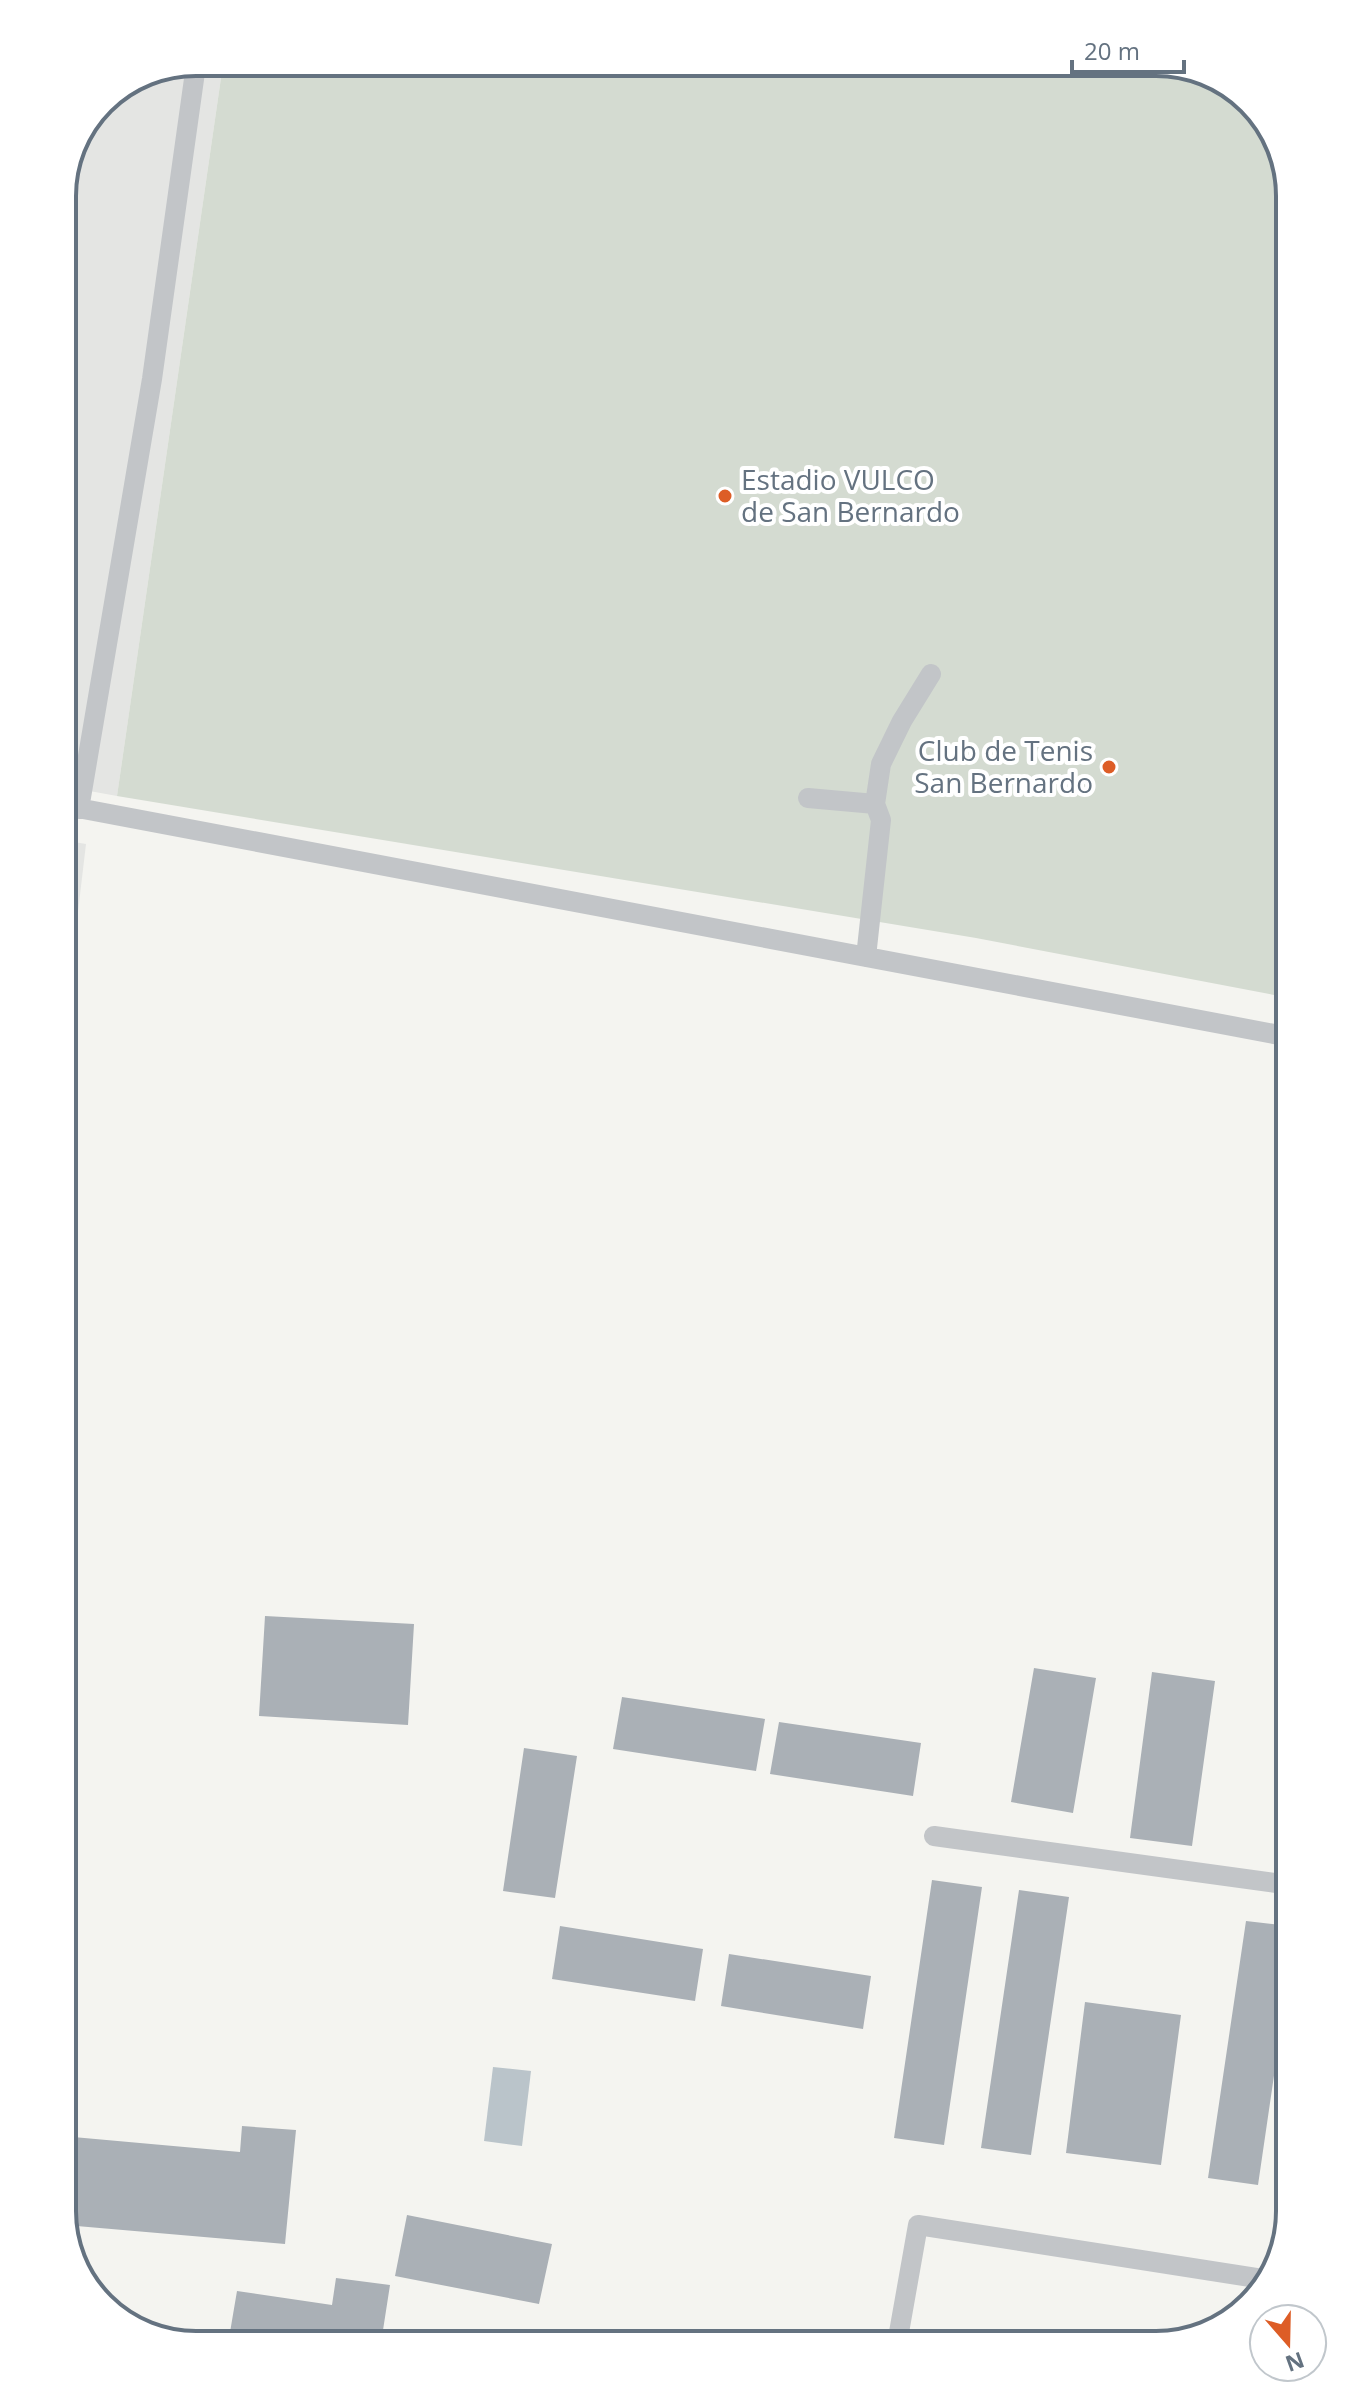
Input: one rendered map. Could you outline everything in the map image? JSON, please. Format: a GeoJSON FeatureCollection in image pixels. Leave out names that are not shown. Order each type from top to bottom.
{"type":"FeatureCollection","features":[{"type":"Feature","properties":{"kind":"lane"},"geometry":{"type":"LineString","coordinates":[[76,781],[152,379],[194,76]]}},
{"type":"Feature","properties":{"kind":"lane"},"geometry":{"type":"LineString","coordinates":[[866,957],[881,820],[875,804],[881,764],[902,721],[931,674]]}},
{"type":"Feature","properties":{"kind":"lane"},"geometry":{"type":"LineString","coordinates":[[808,798],[875,804]]}},
{"type":"Feature","properties":{"kind":"lane"},"geometry":{"type":"LineString","coordinates":[[76,808],[1276,1034]]}},
{"type":"Feature","properties":{"kind":"lane"},"geometry":{"type":"LineString","coordinates":[[934,1836],[1276,1883]]}},
{"type":"Feature","properties":{"kind":"lane"},"geometry":{"type":"LineString","coordinates":[[899,2331],[918,2225],[1256,2278]]}},
{"type":"Feature","properties":{"kind":"shaded area"},"geometry":{"type":"Polygon","coordinates":[[[221,76],[117,796],[76,789],[76,188],[88,143],[117,106],[150,85],[173,78],[221,76]]]}},
{"type":"Feature","properties":{"kind":"shaded area","name":"Estadio VULCO de San Bernardo"},"geometry":{"type":"Polygon","coordinates":[[[221,76],[1164,76],[1195,82],[1216,92],[1241,111],[1260,136],[1274,173],[1276,196],[1276,995],[976,938],[117,796],[221,76]]]}},
{"type":"Feature","properties":{"kind":"shaded area"},"geometry":{"type":"Polygon","coordinates":[[[76,842],[86,844],[76,929],[76,842]]]}},
{"type":"Feature","properties":{"kind":"shaded area"},"geometry":{"type":"Polygon","coordinates":[[[493,2067],[531,2071],[522,2146],[484,2141],[493,2067]]]}},
{"type":"Feature","properties":{"kind":"building"},"geometry":{"type":"Polygon","coordinates":[[[265,1616],[414,1624],[408,1725],[259,1716],[265,1616]]]}},
{"type":"Feature","properties":{"kind":"building"},"geometry":{"type":"Polygon","coordinates":[[[1034,1668],[1096,1678],[1073,1813],[1011,1802],[1034,1668]]]}},
{"type":"Feature","properties":{"kind":"building"},"geometry":{"type":"Polygon","coordinates":[[[1152,1672],[1215,1681],[1192,1846],[1130,1838],[1152,1672]]]}},
{"type":"Feature","properties":{"kind":"building"},"geometry":{"type":"Polygon","coordinates":[[[622,1697],[765,1719],[756,1771],[613,1749],[622,1697]]]}},
{"type":"Feature","properties":{"kind":"building"},"geometry":{"type":"Polygon","coordinates":[[[779,1722],[921,1743],[913,1796],[770,1774],[779,1722]]]}},
{"type":"Feature","properties":{"kind":"building"},"geometry":{"type":"Polygon","coordinates":[[[524,1748],[577,1756],[555,1898],[503,1891],[524,1748]]]}},
{"type":"Feature","properties":{"kind":"building"},"geometry":{"type":"Polygon","coordinates":[[[932,1880],[982,1887],[944,2145],[894,2138],[932,1880]]]}},
{"type":"Feature","properties":{"kind":"building"},"geometry":{"type":"Polygon","coordinates":[[[1019,1890],[1069,1897],[1031,2155],[981,2148],[1019,1890]]]}},
{"type":"Feature","properties":{"kind":"building"},"geometry":{"type":"Polygon","coordinates":[[[1246,1921],[1276,1924],[1276,2062],[1258,2185],[1208,2178],[1246,1921]]]}},
{"type":"Feature","properties":{"kind":"building"},"geometry":{"type":"Polygon","coordinates":[[[560,1926],[703,1949],[695,2001],[552,1979],[560,1926]]]}},
{"type":"Feature","properties":{"kind":"building"},"geometry":{"type":"Polygon","coordinates":[[[729,1954],[871,1976],[863,2029],[721,2006],[729,1954]]]}},
{"type":"Feature","properties":{"kind":"building"},"geometry":{"type":"Polygon","coordinates":[[[1085,2002],[1181,2015],[1161,2165],[1066,2153],[1085,2002]]]}},
{"type":"Feature","properties":{"kind":"building"},"geometry":{"type":"Polygon","coordinates":[[[242,2126],[296,2130],[285,2244],[77,2226],[76,2137],[240,2152],[242,2126]]]}},
{"type":"Feature","properties":{"kind":"building"},"geometry":{"type":"Polygon","coordinates":[[[407,2215],[552,2244],[539,2304],[395,2276],[407,2215]]]}},
{"type":"Feature","properties":{"kind":"building"},"geometry":{"type":"Polygon","coordinates":[[[336,2278],[390,2285],[383,2331],[230,2331],[237,2291],[332,2305],[336,2278]]]}},
{"type":"Feature","properties":{"kind":"place","name":"Estadio VULCO de San Bernardo"},"geometry":{"type":"Point","coordinates":[725,496]}},
{"type":"Feature","properties":{"kind":"place","name":"Club de Tenis San Bernardo"},"geometry":{"type":"Point","coordinates":[1109,767]}}]}
